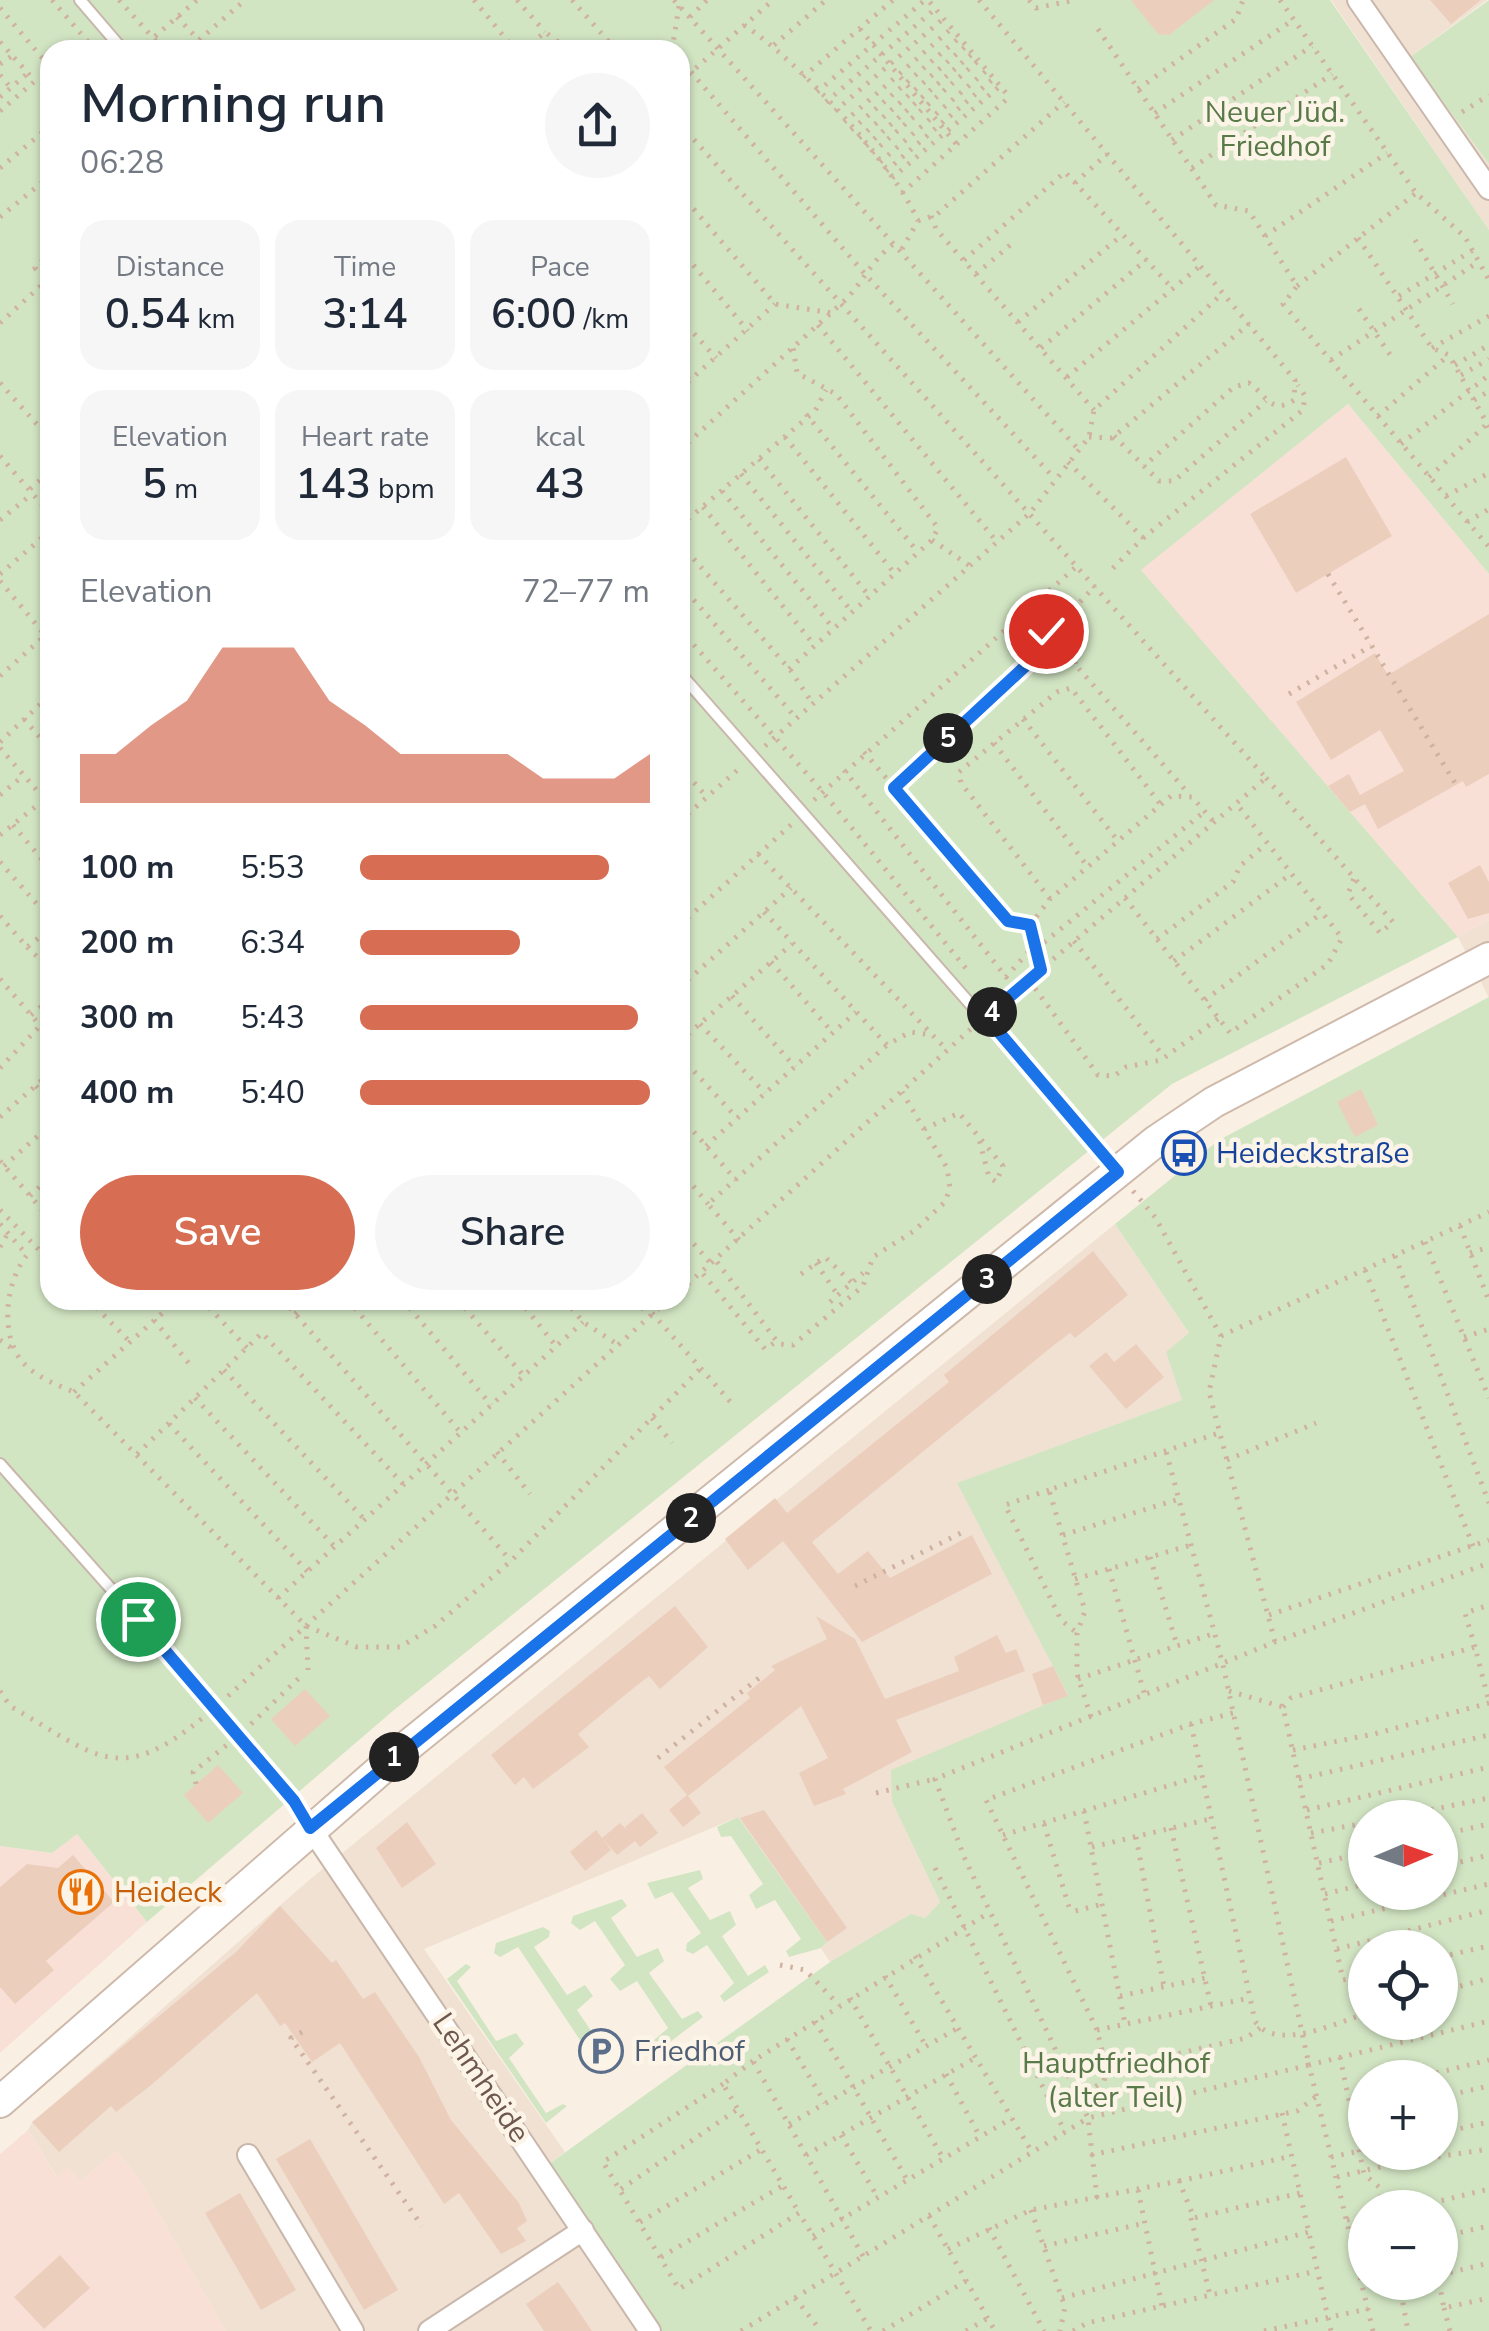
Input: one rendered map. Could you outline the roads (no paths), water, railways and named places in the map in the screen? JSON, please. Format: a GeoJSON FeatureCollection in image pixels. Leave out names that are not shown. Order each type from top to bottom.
{"type":"FeatureCollection","features":[{"type":"Feature","properties":{"kind":"street"},"geometry":{"type":"LineString","coordinates":[[1358,0],[1489,189]]}},
{"type":"Feature","properties":{"kind":"street"},"geometry":{"type":"LineString","coordinates":[[0,2102],[310,1828],[1118,1172],[1214,1102],[1489,958]]}},
{"type":"Feature","properties":{"kind":"street","name":"Lehmheide"},"geometry":{"type":"LineString","coordinates":[[310,1828],[650,2331]]}},
{"type":"Feature","properties":{"kind":"street"},"geometry":{"type":"LineString","coordinates":[[248,2156],[353,2331]]}},
{"type":"Feature","properties":{"kind":"street"},"geometry":{"type":"LineString","coordinates":[[429,2331],[583,2230]]}},
{"type":"Feature","properties":{"kind":"lane"},"geometry":{"type":"LineString","coordinates":[[80,0],[114,40]]}},
{"type":"Feature","properties":{"kind":"lane"},"geometry":{"type":"LineString","coordinates":[[690,685],[806,812],[1118,1172]]}},
{"type":"Feature","properties":{"kind":"lane"},"geometry":{"type":"LineString","coordinates":[[0,1464],[216,1708],[294,1801],[310,1828]]}},
{"type":"Feature","properties":{"kind":"place","name":"Heideckstraße"},"geometry":{"type":"Point","coordinates":[1184,1153]}},
{"type":"Feature","properties":{"kind":"place","name":"Heideck"},"geometry":{"type":"Point","coordinates":[81,1892]}},
{"type":"Feature","properties":{"kind":"place","name":"Friedhof"},"geometry":{"type":"Point","coordinates":[601,2051]}},
{"type":"Feature","properties":{"kind":"park label","name":"Neuer Jüd. Friedhof"},"geometry":{"type":"Point","coordinates":[1275,129]}},
{"type":"Feature","properties":{"kind":"park label","name":"Hauptfriedhof (alter Teil)"},"geometry":{"type":"Point","coordinates":[1116,2080]}}]}
